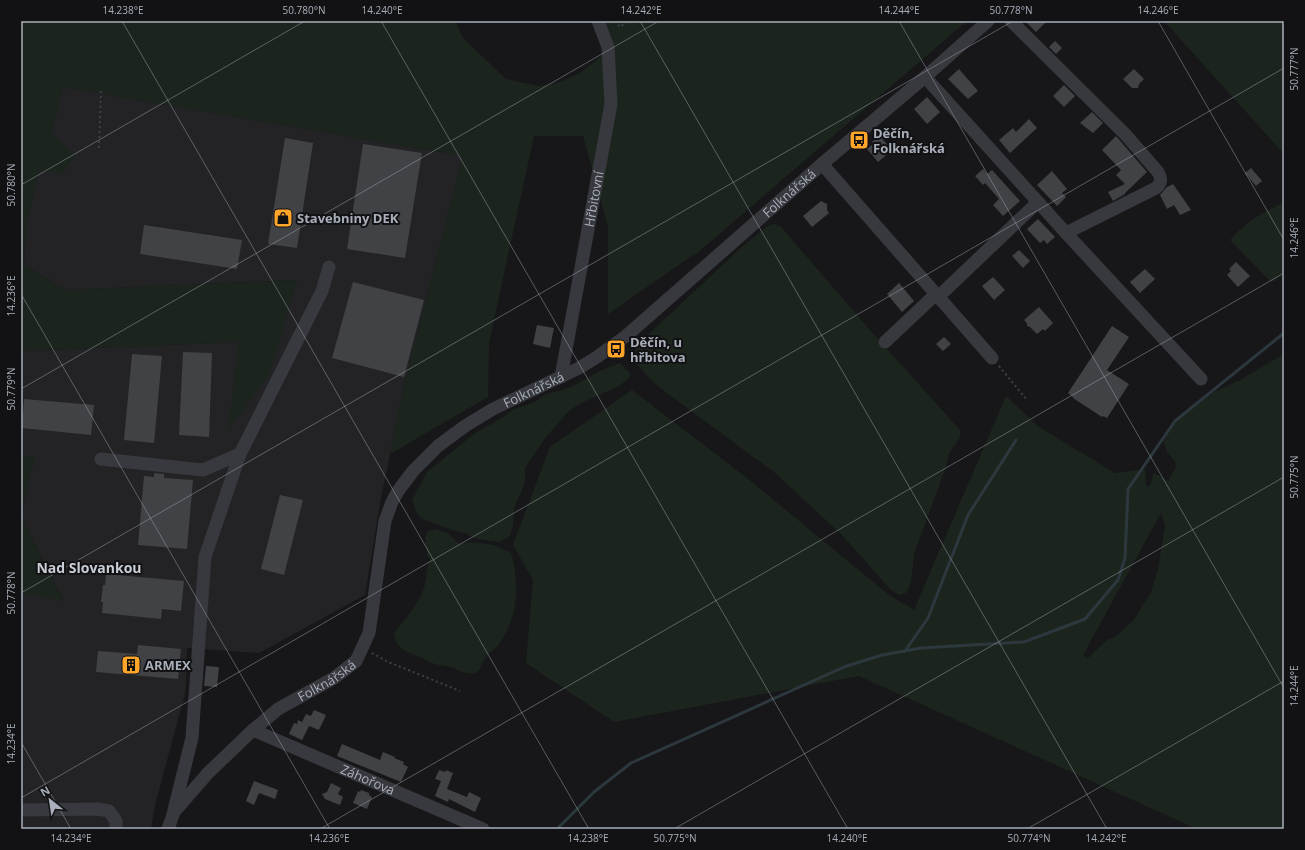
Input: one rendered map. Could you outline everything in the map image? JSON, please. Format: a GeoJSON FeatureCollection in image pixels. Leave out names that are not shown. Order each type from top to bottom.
{"type":"FeatureCollection","features":[{"type":"Feature","properties":{"kind":"street","name":"Hřbitovní"},"geometry":{"type":"LineString","coordinates":[[561,377],[610,104],[608,47],[598,21]]}},
{"type":"Feature","properties":{"kind":"street","name":"Folknářská"},"geometry":{"type":"LineString","coordinates":[[174,812],[208,773],[253,730],[278,709],[339,674],[356,661],[369,633],[385,521],[392,502],[405,481],[433,450],[465,426],[493,408],[561,377],[597,357],[626,336],[988,21]]}},
{"type":"Feature","properties":{"kind":"street"},"geometry":{"type":"LineString","coordinates":[[1011,21],[1125,134],[1158,172],[1160,178],[1160,184],[1156,188],[1066,233]]}},
{"type":"Feature","properties":{"kind":"street"},"geometry":{"type":"LineString","coordinates":[[925,77],[1201,379]]}},
{"type":"Feature","properties":{"kind":"street"},"geometry":{"type":"LineString","coordinates":[[822,164],[992,358]]}},
{"type":"Feature","properties":{"kind":"street"},"geometry":{"type":"LineString","coordinates":[[884,342],[937,296],[1038,202]]}},
{"type":"Feature","properties":{"kind":"street","name":"Folknářská"},"geometry":{"type":"LineString","coordinates":[[168,829],[174,812],[192,738],[205,557],[240,454],[322,291],[329,267]]}},
{"type":"Feature","properties":{"kind":"street"},"geometry":{"type":"LineString","coordinates":[[100,458],[203,470],[240,454]]}},
{"type":"Feature","properties":{"kind":"street","name":"Záhořova"},"geometry":{"type":"LineString","coordinates":[[253,730],[483,829]]}},
{"type":"Feature","properties":{"kind":"street"},"geometry":{"type":"LineString","coordinates":[[21,810],[98,809],[109,811],[116,821],[116,829]]}},
{"type":"Feature","properties":{"kind":"path"},"geometry":{"type":"LineString","coordinates":[[615,21],[620,27],[628,21]]}},
{"type":"Feature","properties":{"kind":"path"},"geometry":{"type":"LineString","coordinates":[[100,148],[101,90]]}},
{"type":"Feature","properties":{"kind":"path"},"geometry":{"type":"LineString","coordinates":[[992,358],[1027,400]]}},
{"type":"Feature","properties":{"kind":"path"},"geometry":{"type":"LineString","coordinates":[[362,647],[386,661],[460,691]]}},
{"type":"Feature","properties":{"kind":"shaded area"},"geometry":{"type":"Polygon","coordinates":[[[21,21],[455,21],[463,38],[506,79],[539,86],[558,83],[580,73],[614,46],[602,21],[967,21],[696,254],[608,314],[608,226],[583,136],[534,136],[489,343],[488,397],[390,454],[404,386],[463,156],[63,87],[51,132],[75,155],[63,174],[39,170],[26,227],[24,265],[65,290],[297,280],[270,373],[228,430],[239,342],[21,351],[21,21]]]}},
{"type":"Feature","properties":{"kind":"shaded area"},"geometry":{"type":"Polygon","coordinates":[[[1164,21],[1284,21],[1284,154],[1164,21]]]}},
{"type":"Feature","properties":{"kind":"shaded area","name":"ARMEX"},"geometry":{"type":"Polygon","coordinates":[[[63,87],[463,156],[404,386],[381,498],[365,595],[259,653],[187,648],[186,690],[155,805],[151,829],[21,829],[21,592],[63,600],[21,516],[34,457],[21,456],[21,351],[239,342],[229,430],[297,280],[65,290],[24,265],[26,227],[39,169],[63,87]]]}},
{"type":"Feature","properties":{"kind":"shaded area"},"geometry":{"type":"Polygon","coordinates":[[[1284,203],[1284,273],[1274,281],[1270,281],[1230,240],[1241,228],[1255,218],[1269,209],[1284,203]]]}},
{"type":"Feature","properties":{"kind":"shaded area"},"geometry":{"type":"Polygon","coordinates":[[[775,224],[781,227],[869,329],[960,430],[960,437],[949,454],[946,467],[914,553],[911,583],[906,593],[899,595],[891,590],[843,536],[774,472],[654,383],[635,362],[636,346],[745,244],[769,225],[775,224]]]}},
{"type":"Feature","properties":{"kind":"shaded area"},"geometry":{"type":"Polygon","coordinates":[[[1284,354],[1284,829],[1197,829],[859,676],[614,722],[526,663],[533,580],[513,545],[550,447],[632,390],[747,478],[889,595],[914,610],[1006,396],[1039,427],[1115,473],[1145,469],[1146,486],[1148,487],[1154,473],[1168,481],[1176,467],[1175,461],[1167,452],[1164,442],[1171,425],[1214,392],[1240,380],[1284,354]],[[1161,513],[1083,655],[1088,658],[1107,640],[1115,637],[1133,621],[1151,592],[1158,569],[1165,525],[1161,513]]]}},
{"type":"Feature","properties":{"kind":"shaded area"},"geometry":{"type":"Polygon","coordinates":[[[620,363],[631,374],[628,379],[619,386],[579,404],[568,412],[546,437],[525,468],[525,481],[514,507],[513,526],[509,537],[499,542],[477,539],[465,533],[452,530],[423,519],[418,515],[412,500],[427,472],[475,433],[504,417],[514,409],[533,403],[548,393],[571,387],[600,371],[620,363]]]}},
{"type":"Feature","properties":{"kind":"shaded area"},"geometry":{"type":"Polygon","coordinates":[[[21,456],[35,456],[21,516],[21,456]]]}},
{"type":"Feature","properties":{"kind":"shaded area"},"geometry":{"type":"Polygon","coordinates":[[[21,516],[63,601],[21,592],[21,516]]]}},
{"type":"Feature","properties":{"kind":"shaded area"},"geometry":{"type":"Polygon","coordinates":[[[436,529],[448,533],[458,543],[462,544],[471,542],[494,545],[511,553],[514,565],[516,577],[516,600],[510,623],[499,644],[488,655],[478,671],[470,674],[449,666],[437,665],[412,654],[400,647],[395,638],[394,633],[414,608],[423,591],[430,560],[426,551],[426,533],[436,529]]]}},
{"type":"Feature","properties":{"kind":"building"},"geometry":{"type":"Polygon","coordinates":[[[1025,21],[1047,21],[1036,32],[1025,21]]]}},
{"type":"Feature","properties":{"kind":"building"},"geometry":{"type":"Polygon","coordinates":[[[1055,41],[1062,48],[1056,54],[1049,47],[1055,41]]]}},
{"type":"Feature","properties":{"kind":"building"},"geometry":{"type":"Polygon","coordinates":[[[959,69],[978,91],[968,99],[948,79],[959,69]]]}},
{"type":"Feature","properties":{"kind":"building"},"geometry":{"type":"Polygon","coordinates":[[[1134,69],[1144,79],[1139,84],[1138,88],[1132,88],[1123,79],[1134,69]]]}},
{"type":"Feature","properties":{"kind":"building"},"geometry":{"type":"Polygon","coordinates":[[[1064,85],[1075,96],[1064,107],[1053,96],[1064,85]]]}},
{"type":"Feature","properties":{"kind":"building"},"geometry":{"type":"Polygon","coordinates":[[[927,97],[940,112],[927,124],[914,109],[927,97]]]}},
{"type":"Feature","properties":{"kind":"building"},"geometry":{"type":"Polygon","coordinates":[[[1092,112],[1103,123],[1093,133],[1080,123],[1092,112]]]}},
{"type":"Feature","properties":{"kind":"building"},"geometry":{"type":"Polygon","coordinates":[[[1029,119],[1037,128],[1010,153],[999,140],[1013,128],[1016,132],[1029,119]]]}},
{"type":"Feature","properties":{"kind":"building"},"geometry":{"type":"Polygon","coordinates":[[[879,135],[892,150],[878,162],[867,149],[873,144],[872,142],[879,135]]]}},
{"type":"Feature","properties":{"kind":"building"},"geometry":{"type":"Polygon","coordinates":[[[1116,136],[1147,172],[1125,194],[1113,201],[1108,192],[1125,184],[1116,175],[1121,170],[1102,150],[1116,136]]]}},
{"type":"Feature","properties":{"kind":"building"},"geometry":{"type":"Polygon","coordinates":[[[285,138],[313,143],[297,248],[268,244],[285,138]]]}},
{"type":"Feature","properties":{"kind":"building"},"geometry":{"type":"Polygon","coordinates":[[[363,144],[422,153],[405,258],[347,249],[363,144]]]}},
{"type":"Feature","properties":{"kind":"building"},"geometry":{"type":"Polygon","coordinates":[[[1251,168],[1262,181],[1256,186],[1245,173],[1251,168]]]}},
{"type":"Feature","properties":{"kind":"building"},"geometry":{"type":"Polygon","coordinates":[[[983,169],[987,174],[992,170],[1020,201],[1003,216],[993,205],[999,199],[985,183],[983,185],[975,176],[983,169]]]}},
{"type":"Feature","properties":{"kind":"building"},"geometry":{"type":"Polygon","coordinates":[[[1052,171],[1067,189],[1062,193],[1066,197],[1057,206],[1037,185],[1052,171]]]}},
{"type":"Feature","properties":{"kind":"building"},"geometry":{"type":"Polygon","coordinates":[[[1173,184],[1191,210],[1180,215],[1174,205],[1167,209],[1160,195],[1167,187],[1173,184]]]}},
{"type":"Feature","properties":{"kind":"building"},"geometry":{"type":"Polygon","coordinates":[[[821,201],[827,204],[827,210],[829,213],[812,227],[803,216],[821,201]]]}},
{"type":"Feature","properties":{"kind":"building"},"geometry":{"type":"Polygon","coordinates":[[[1038,219],[1055,237],[1047,244],[1044,240],[1040,243],[1027,229],[1038,219]]]}},
{"type":"Feature","properties":{"kind":"building"},"geometry":{"type":"Polygon","coordinates":[[[144,225],[242,240],[237,269],[140,254],[144,225]]]}},
{"type":"Feature","properties":{"kind":"building"},"geometry":{"type":"Polygon","coordinates":[[[1019,250],[1030,261],[1023,268],[1012,256],[1019,250]]]}},
{"type":"Feature","properties":{"kind":"building"},"geometry":{"type":"Polygon","coordinates":[[[1236,262],[1250,276],[1238,287],[1227,275],[1231,271],[1229,269],[1236,262]]]}},
{"type":"Feature","properties":{"kind":"building"},"geometry":{"type":"Polygon","coordinates":[[[1145,269],[1155,279],[1140,293],[1130,282],[1145,269]]]}},
{"type":"Feature","properties":{"kind":"building"},"geometry":{"type":"Polygon","coordinates":[[[993,277],[1005,290],[994,300],[982,286],[993,277]]]}},
{"type":"Feature","properties":{"kind":"building"},"geometry":{"type":"Polygon","coordinates":[[[353,282],[424,300],[404,377],[332,358],[353,282]]]}},
{"type":"Feature","properties":{"kind":"building"},"geometry":{"type":"Polygon","coordinates":[[[899,283],[914,301],[902,312],[887,294],[899,283]]]}},
{"type":"Feature","properties":{"kind":"building"},"geometry":{"type":"Polygon","coordinates":[[[1039,307],[1053,323],[1045,331],[1043,329],[1037,334],[1027,326],[1027,323],[1024,320],[1039,307]]]}},
{"type":"Feature","properties":{"kind":"building"},"geometry":{"type":"Polygon","coordinates":[[[537,325],[554,328],[550,348],[533,344],[537,325]]]}},
{"type":"Feature","properties":{"kind":"building"},"geometry":{"type":"Polygon","coordinates":[[[1112,326],[1129,337],[1107,370],[1129,384],[1107,418],[1102,417],[1073,398],[1068,393],[1112,326]]]}},
{"type":"Feature","properties":{"kind":"building"},"geometry":{"type":"Polygon","coordinates":[[[944,337],[951,344],[943,351],[936,344],[944,337]]]}},
{"type":"Feature","properties":{"kind":"building"},"geometry":{"type":"Polygon","coordinates":[[[183,352],[212,353],[209,437],[179,435],[183,352]]]}},
{"type":"Feature","properties":{"kind":"building"},"geometry":{"type":"Polygon","coordinates":[[[132,354],[162,356],[154,443],[124,440],[132,354]]]}},
{"type":"Feature","properties":{"kind":"building"},"geometry":{"type":"Polygon","coordinates":[[[24,399],[94,405],[91,435],[22,428],[24,399]]]}},
{"type":"Feature","properties":{"kind":"building"},"geometry":{"type":"Polygon","coordinates":[[[154,473],[164,474],[164,478],[193,480],[187,549],[138,545],[144,476],[154,477],[154,473]]]}},
{"type":"Feature","properties":{"kind":"building"},"geometry":{"type":"Polygon","coordinates":[[[280,495],[303,500],[284,575],[261,569],[280,495]]]}},
{"type":"Feature","properties":{"kind":"building"},"geometry":{"type":"Polygon","coordinates":[[[106,574],[184,581],[181,611],[162,609],[161,619],[102,613],[103,602],[101,602],[106,574]]]}},
{"type":"Feature","properties":{"kind":"building","name":"ARMEX"},"geometry":{"type":"Polygon","coordinates":[[[138,645],[181,649],[178,679],[96,672],[98,651],[137,654],[138,645]]]}},
{"type":"Feature","properties":{"kind":"building"},"geometry":{"type":"Polygon","coordinates":[[[206,666],[219,667],[217,687],[204,686],[206,666]]]}},
{"type":"Feature","properties":{"kind":"building"},"geometry":{"type":"Polygon","coordinates":[[[314,710],[326,715],[319,730],[309,726],[302,740],[289,734],[294,723],[297,724],[298,720],[302,722],[306,714],[311,716],[314,710]]]}},
{"type":"Feature","properties":{"kind":"building"},"geometry":{"type":"Polygon","coordinates":[[[342,744],[380,760],[383,752],[404,762],[403,764],[408,767],[401,782],[337,756],[342,744]]]}},
{"type":"Feature","properties":{"kind":"building"},"geometry":{"type":"Polygon","coordinates":[[[439,770],[445,772],[446,770],[453,773],[447,789],[467,797],[469,792],[481,798],[475,812],[449,799],[448,802],[435,796],[441,781],[435,779],[439,770]]]}},
{"type":"Feature","properties":{"kind":"building"},"geometry":{"type":"Polygon","coordinates":[[[254,781],[278,790],[275,799],[259,793],[254,805],[246,801],[254,781]]]}},
{"type":"Feature","properties":{"kind":"building"},"geometry":{"type":"Polygon","coordinates":[[[331,783],[341,788],[338,794],[343,797],[340,805],[325,799],[322,794],[327,792],[331,783]]]}},
{"type":"Feature","properties":{"kind":"building"},"geometry":{"type":"Polygon","coordinates":[[[361,790],[369,793],[372,797],[367,809],[353,803],[358,791],[360,792],[361,790]]]}},
{"type":"Feature","properties":{"kind":"waterway"},"geometry":{"type":"LineString","coordinates":[[557,829],[594,792],[631,763],[844,667],[882,655],[921,648],[1024,642],[1085,619],[1118,580],[1125,558],[1128,489],[1175,421],[1284,333]]}},
{"type":"Feature","properties":{"kind":"waterway"},"geometry":{"type":"LineString","coordinates":[[905,651],[928,618],[968,515],[1016,440]]}},
{"type":"Feature","properties":{"kind":"place","name":"Děčín, Folknářská"},"geometry":{"type":"Point","coordinates":[859,140]}},
{"type":"Feature","properties":{"kind":"place","name":"Stavebniny DEK"},"geometry":{"type":"Point","coordinates":[283,218]}},
{"type":"Feature","properties":{"kind":"place","name":"Děčín, u hřbitova"},"geometry":{"type":"Point","coordinates":[616,349]}},
{"type":"Feature","properties":{"kind":"place","name":"ARMEX"},"geometry":{"type":"Point","coordinates":[131,665]}},
{"type":"Feature","properties":{"kind":"district","name":"Nad Slovankou"},"geometry":{"type":"Point","coordinates":[89,568]}}]}
